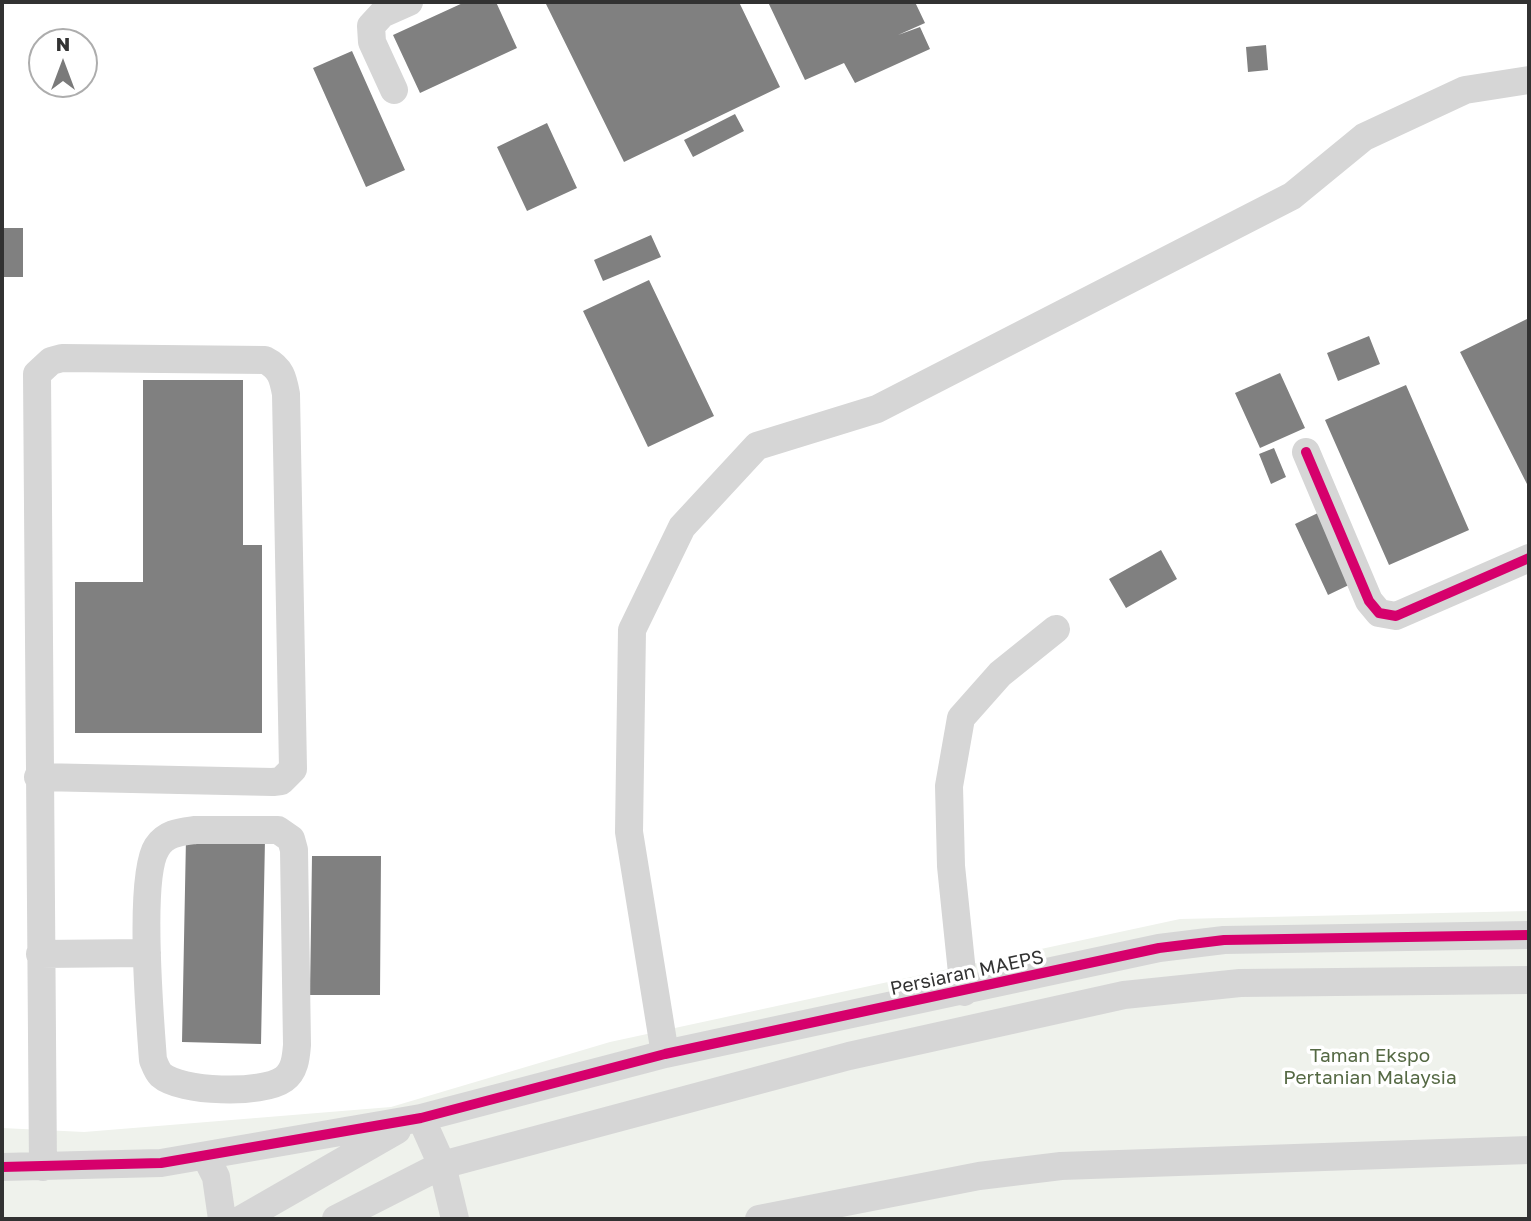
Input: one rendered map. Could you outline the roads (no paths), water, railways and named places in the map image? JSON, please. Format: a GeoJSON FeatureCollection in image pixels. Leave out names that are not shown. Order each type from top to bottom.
{"type":"FeatureCollection","features":[{"type":"Feature","properties":{"kind":"street"},"geometry":{"type":"LineString","coordinates":[[394,90],[372,42],[371,26],[382,14],[409,2]]}},
{"type":"Feature","properties":{"kind":"street"},"geometry":{"type":"LineString","coordinates":[[666,1054],[629,832],[632,630],[682,527],[757,446],[877,409],[1293,196],[1364,137],[1465,90],[1529,80]]}},
{"type":"Feature","properties":{"kind":"street"},"geometry":{"type":"LineString","coordinates":[[38,777],[273,782],[288,776],[293,769],[286,394],[283,377],[276,365],[265,360],[62,358],[42,367],[37,374],[38,777],[43,1167]]}},
{"type":"Feature","properties":{"kind":"street"},"geometry":{"type":"LineString","coordinates":[[1306,452],[1369,601],[1379,614],[1396,616],[1529,558]]}},
{"type":"Feature","properties":{"kind":"street"},"geometry":{"type":"LineString","coordinates":[[964,992],[951,866],[949,786],[961,718],[1000,674],[1056,629]]}},
{"type":"Feature","properties":{"kind":"street"},"geometry":{"type":"LineString","coordinates":[[195,830],[278,830],[291,839],[297,1045],[295,1064],[283,1080],[262,1087],[212,1090],[177,1084],[159,1074],[153,1060],[147,953],[149,862],[159,844],[172,834],[195,830]]}},
{"type":"Feature","properties":{"kind":"street","name":"Persiaran MAEPS"},"geometry":{"type":"LineString","coordinates":[[421,1118],[666,1054],[1159,948],[1224,940],[1529,935]]}},
{"type":"Feature","properties":{"kind":"street"},"geometry":{"type":"LineString","coordinates":[[40,954],[147,953]]}},
{"type":"Feature","properties":{"kind":"street"},"geometry":{"type":"LineString","coordinates":[[336,1219],[442,1165],[849,1056],[1125,995],[1240,984],[1529,980]]}},
{"type":"Feature","properties":{"kind":"street"},"geometry":{"type":"LineString","coordinates":[[2,1167],[160,1163],[421,1118]]}},
{"type":"Feature","properties":{"kind":"street"},"geometry":{"type":"LineString","coordinates":[[421,1118],[442,1165],[455,1219]]}},
{"type":"Feature","properties":{"kind":"street"},"geometry":{"type":"LineString","coordinates":[[243,1219],[421,1118]]}},
{"type":"Feature","properties":{"kind":"street"},"geometry":{"type":"LineString","coordinates":[[759,1219],[979,1176],[1061,1166],[1529,1150]]}},
{"type":"Feature","properties":{"kind":"street"},"geometry":{"type":"LineString","coordinates":[[206,1157],[216,1177],[222,1219]]}},
{"type":"Feature","properties":{"kind":"park label","name":"Taman Ekspo Pertanian Malaysia"},"geometry":{"type":"Point","coordinates":[1370,1067]}}]}
